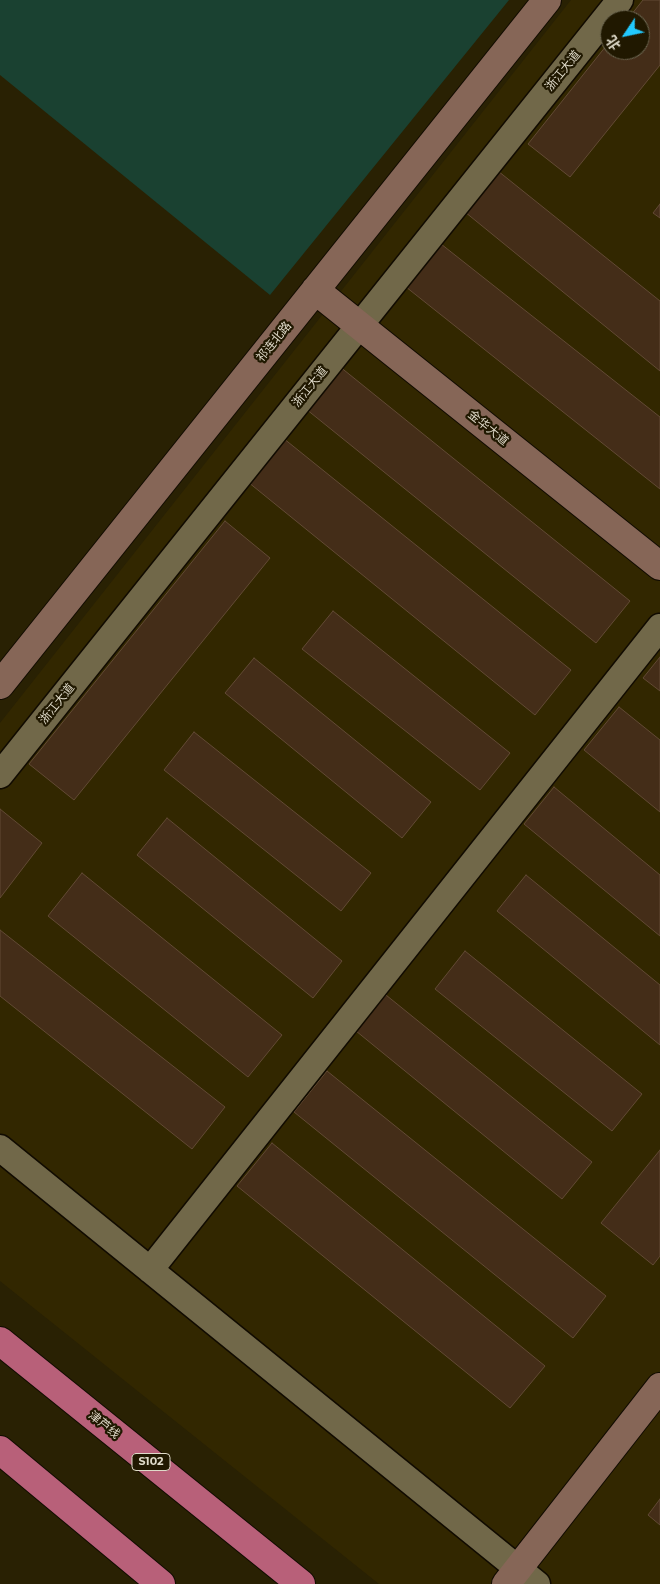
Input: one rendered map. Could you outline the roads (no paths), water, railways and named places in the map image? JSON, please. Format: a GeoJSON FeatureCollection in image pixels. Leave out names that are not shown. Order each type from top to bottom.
{"type":"FeatureCollection","features":[{"type":"Feature","properties":{"kind":"highway","name":"津芦线"},"geometry":{"type":"LineString","coordinates":[[0,1341],[301,1584]]}},
{"type":"Feature","properties":{"kind":"highway"},"geometry":{"type":"LineString","coordinates":[[0,1450],[162,1584]]}},
{"type":"Feature","properties":{"kind":"street","name":"祁连北路"},"geometry":{"type":"LineString","coordinates":[[0,685],[548,0]]}},
{"type":"Feature","properties":{"kind":"street","name":"浙江大道"},"geometry":{"type":"LineString","coordinates":[[0,775],[620,0]]}},
{"type":"Feature","properties":{"kind":"street","name":"金华大道"},"geometry":{"type":"LineString","coordinates":[[315,290],[660,566]]}},
{"type":"Feature","properties":{"kind":"street"},"geometry":{"type":"LineString","coordinates":[[150,1270],[660,627]]}},
{"type":"Feature","properties":{"kind":"street"},"geometry":{"type":"LineString","coordinates":[[0,1148],[150,1270],[520,1579],[660,1387]]}}]}
